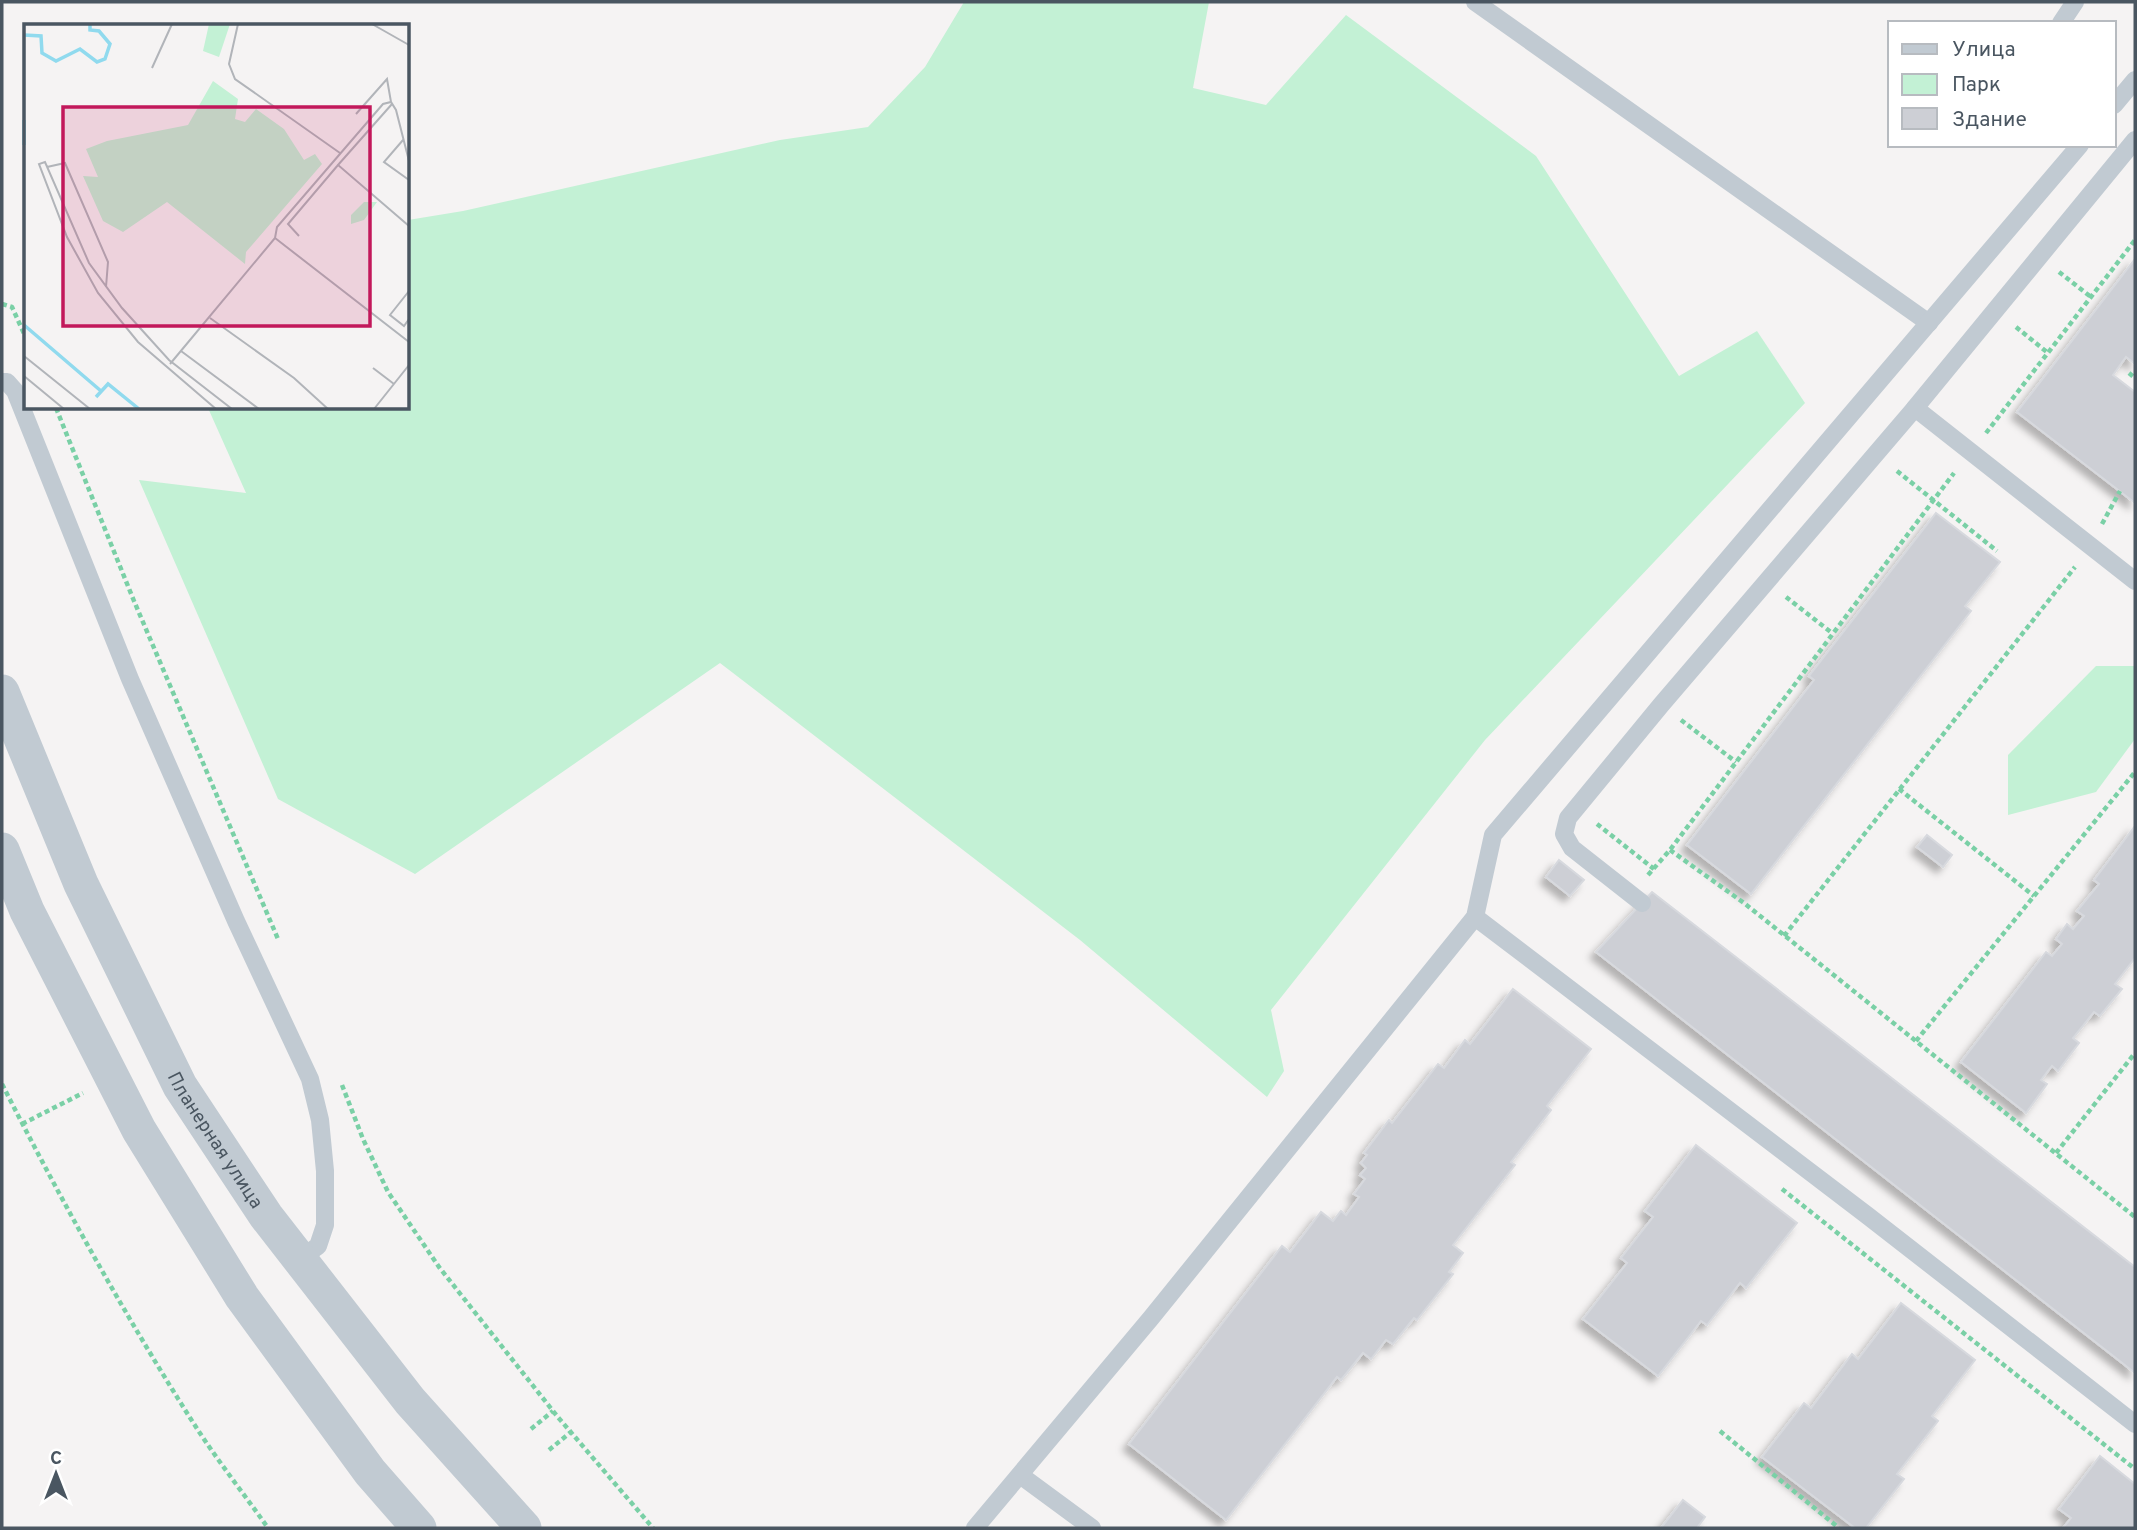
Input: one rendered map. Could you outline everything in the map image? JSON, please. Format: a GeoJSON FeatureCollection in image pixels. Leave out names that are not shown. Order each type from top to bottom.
{"type":"FeatureCollection","features":[{"type":"Feature","properties":{"kind":"street","name":"Планерная улица"},"geometry":{"type":"LineString","coordinates":[[2,692],[81,884],[180,1086],[266,1216],[410,1401],[524,1528]]}},
{"type":"Feature","properties":{"kind":"street"},"geometry":{"type":"LineString","coordinates":[[2,850],[27,911],[139,1130],[242,1297],[370,1472],[419,1528]]}},
{"type":"Feature","properties":{"kind":"lane"},"geometry":{"type":"LineString","coordinates":[[1475,2],[1929,323]]}},
{"type":"Feature","properties":{"kind":"lane"},"geometry":{"type":"LineString","coordinates":[[2062,21],[2075,2]]}},
{"type":"Feature","properties":{"kind":"lane"},"geometry":{"type":"LineString","coordinates":[[2116,103],[2135,80]]}},
{"type":"Feature","properties":{"kind":"lane"},"geometry":{"type":"LineString","coordinates":[[1637,899],[1572,848],[1564,834],[1568,818],[1661,705],[1876,455],[2135,140]]}},
{"type":"Feature","properties":{"kind":"lane"},"geometry":{"type":"LineString","coordinates":[[975,1528],[1151,1318],[1475,917],[1493,835],[2078,147]]}},
{"type":"Feature","properties":{"kind":"lane"},"geometry":{"type":"LineString","coordinates":[[2,382],[7,382],[15,391],[130,679],[236,921],[310,1079],[320,1120],[325,1171],[325,1225],[318,1246],[300,1259]]}},
{"type":"Feature","properties":{"kind":"lane"},"geometry":{"type":"LineString","coordinates":[[1915,408],[2135,581]]}},
{"type":"Feature","properties":{"kind":"lane"},"geometry":{"type":"LineString","coordinates":[[1475,917],[1868,1216],[2135,1424]]}},
{"type":"Feature","properties":{"kind":"lane"},"geometry":{"type":"LineString","coordinates":[[1020,1475],[1092,1528]]}},
{"type":"Feature","properties":{"kind":"path"},"geometry":{"type":"LineString","coordinates":[[1637,899],[1654,869],[1933,499],[2135,240]]}},
{"type":"Feature","properties":{"kind":"path"},"geometry":{"type":"LineString","coordinates":[[2040,257],[2091,298]]}},
{"type":"Feature","properties":{"kind":"path"},"geometry":{"type":"LineString","coordinates":[[2,304],[12,307],[24,334]]}},
{"type":"Feature","properties":{"kind":"path"},"geometry":{"type":"LineString","coordinates":[[1995,311],[2048,353]]}},
{"type":"Feature","properties":{"kind":"path"},"geometry":{"type":"LineString","coordinates":[[2129,373],[2135,378]]}},
{"type":"Feature","properties":{"kind":"path"},"geometry":{"type":"LineString","coordinates":[[57,410],[283,951]]}},
{"type":"Feature","properties":{"kind":"path"},"geometry":{"type":"LineString","coordinates":[[1876,455],[1997,551]]}},
{"type":"Feature","properties":{"kind":"path"},"geometry":{"type":"LineString","coordinates":[[1784,936],[2091,546],[2120,491]]}},
{"type":"Feature","properties":{"kind":"path"},"geometry":{"type":"LineString","coordinates":[[1766,582],[1832,633]]}},
{"type":"Feature","properties":{"kind":"path"},"geometry":{"type":"LineString","coordinates":[[1661,705],[1736,762]]}},
{"type":"Feature","properties":{"kind":"path"},"geometry":{"type":"LineString","coordinates":[[1916,1041],[2135,772]]}},
{"type":"Feature","properties":{"kind":"path"},"geometry":{"type":"LineString","coordinates":[[1899,789],[2034,896]]}},
{"type":"Feature","properties":{"kind":"path"},"geometry":{"type":"LineString","coordinates":[[1576,808],[1654,869]]}},
{"type":"Feature","properties":{"kind":"path"},"geometry":{"type":"LineString","coordinates":[[1670,850],[1744,903],[2135,1217]]}},
{"type":"Feature","properties":{"kind":"path"},"geometry":{"type":"LineString","coordinates":[[2056,1153],[2135,1053]]}},
{"type":"Feature","properties":{"kind":"path"},"geometry":{"type":"LineString","coordinates":[[22,1124],[111,1078]]}},
{"type":"Feature","properties":{"kind":"path"},"geometry":{"type":"LineString","coordinates":[[2,1084],[127,1313],[188,1415],[268,1528]]}},
{"type":"Feature","properties":{"kind":"path"},"geometry":{"type":"LineString","coordinates":[[342,1084],[363,1139],[388,1192],[439,1267],[553,1411],[653,1528]]}},
{"type":"Feature","properties":{"kind":"path"},"geometry":{"type":"LineString","coordinates":[[1775,1183],[2135,1469]]}},
{"type":"Feature","properties":{"kind":"path"},"geometry":{"type":"LineString","coordinates":[[531,1429],[553,1411]]}},
{"type":"Feature","properties":{"kind":"path"},"geometry":{"type":"LineString","coordinates":[[1720,1431],[1839,1528]]}},
{"type":"Feature","properties":{"kind":"path"},"geometry":{"type":"LineString","coordinates":[[549,1450],[571,1432]]}},
{"type":"Feature","properties":{"kind":"green space"},"geometry":{"type":"Polygon","coordinates":[[[964,2],[1209,2],[1193,88],[1266,105],[1346,15],[1536,156],[1679,376],[1757,331],[1805,403],[1485,740],[1271,1010],[1284,1071],[1267,1097],[1080,940],[720,663],[415,874],[278,799],[139,480],[246,493],[209,410],[410,410],[410,220],[463,211],[780,140],[868,127],[925,67],[964,2]]]}},
{"type":"Feature","properties":{"kind":"green space"},"geometry":{"type":"Polygon","coordinates":[[[2096,666],[2135,666],[2135,739],[2096,792],[2008,815],[2008,755],[2096,666]]]}},
{"type":"Feature","properties":{"kind":"building"},"geometry":{"type":"Polygon","coordinates":[[[2135,259],[2135,364],[2126,357],[2113,375],[2135,392],[2135,503],[2017,412],[2135,259]]]}},
{"type":"Feature","properties":{"kind":"building"},"geometry":{"type":"Polygon","coordinates":[[[1936,513],[2000,562],[1965,606],[1971,611],[1751,894],[1687,845],[1814,680],[1809,676],[1936,513]]]}},
{"type":"Feature","properties":{"kind":"building"},"geometry":{"type":"Polygon","coordinates":[[[2135,826],[2135,958],[2115,984],[2122,989],[2100,1016],[2094,1012],[2073,1038],[2079,1043],[2058,1071],[2052,1066],[2041,1080],[2047,1084],[2026,1113],[1961,1062],[2046,952],[2052,956],[2062,944],[2056,939],[2067,924],[2073,929],[2084,916],[2077,911],[2099,884],[2094,880],[2135,826]]]}},
{"type":"Feature","properties":{"kind":"building"},"geometry":{"type":"Polygon","coordinates":[[[1927,835],[1952,855],[1943,867],[1917,847],[1927,835]]]}},
{"type":"Feature","properties":{"kind":"building"},"geometry":{"type":"Polygon","coordinates":[[[1559,860],[1584,880],[1570,896],[1546,877],[1559,860]]]}},
{"type":"Feature","properties":{"kind":"building"},"geometry":{"type":"Polygon","coordinates":[[[1652,892],[2135,1267],[2135,1373],[1596,952],[1652,892]]]}},
{"type":"Feature","properties":{"kind":"building"},"geometry":{"type":"Polygon","coordinates":[[[1513,989],[1591,1049],[1547,1106],[1551,1110],[1511,1162],[1515,1165],[1453,1245],[1463,1253],[1449,1272],[1453,1274],[1417,1320],[1414,1318],[1393,1344],[1386,1340],[1371,1359],[1363,1353],[1341,1380],[1337,1377],[1226,1520],[1129,1444],[1282,1246],[1290,1252],[1321,1212],[1333,1221],[1341,1211],[1346,1215],[1359,1197],[1354,1194],[1365,1179],[1360,1175],[1366,1168],[1361,1163],[1367,1155],[1364,1153],[1389,1120],[1392,1123],[1438,1064],[1444,1068],[1465,1040],[1470,1044],[1513,989]]]}},
{"type":"Feature","properties":{"kind":"building"},"geometry":{"type":"Polygon","coordinates":[[[1696,1145],[1797,1223],[1746,1288],[1740,1283],[1707,1325],[1701,1321],[1658,1376],[1583,1319],[1627,1263],[1621,1258],[1653,1217],[1645,1211],[1696,1145]]]}},
{"type":"Feature","properties":{"kind":"building"},"geometry":{"type":"Polygon","coordinates":[[[1901,1303],[1975,1360],[1932,1416],[1938,1421],[1897,1474],[1904,1479],[1866,1528],[1855,1528],[1762,1457],[1804,1403],[1811,1408],[1852,1354],[1858,1359],[1901,1303]]]}},
{"type":"Feature","properties":{"kind":"building"},"geometry":{"type":"Polygon","coordinates":[[[2100,1456],[2135,1484],[2135,1528],[2063,1528],[2071,1518],[2059,1509],[2100,1456]]]}},
{"type":"Feature","properties":{"kind":"building"},"geometry":{"type":"Polygon","coordinates":[[[1683,1500],[1705,1517],[1697,1528],[1661,1528],[1683,1500]]]}}]}
